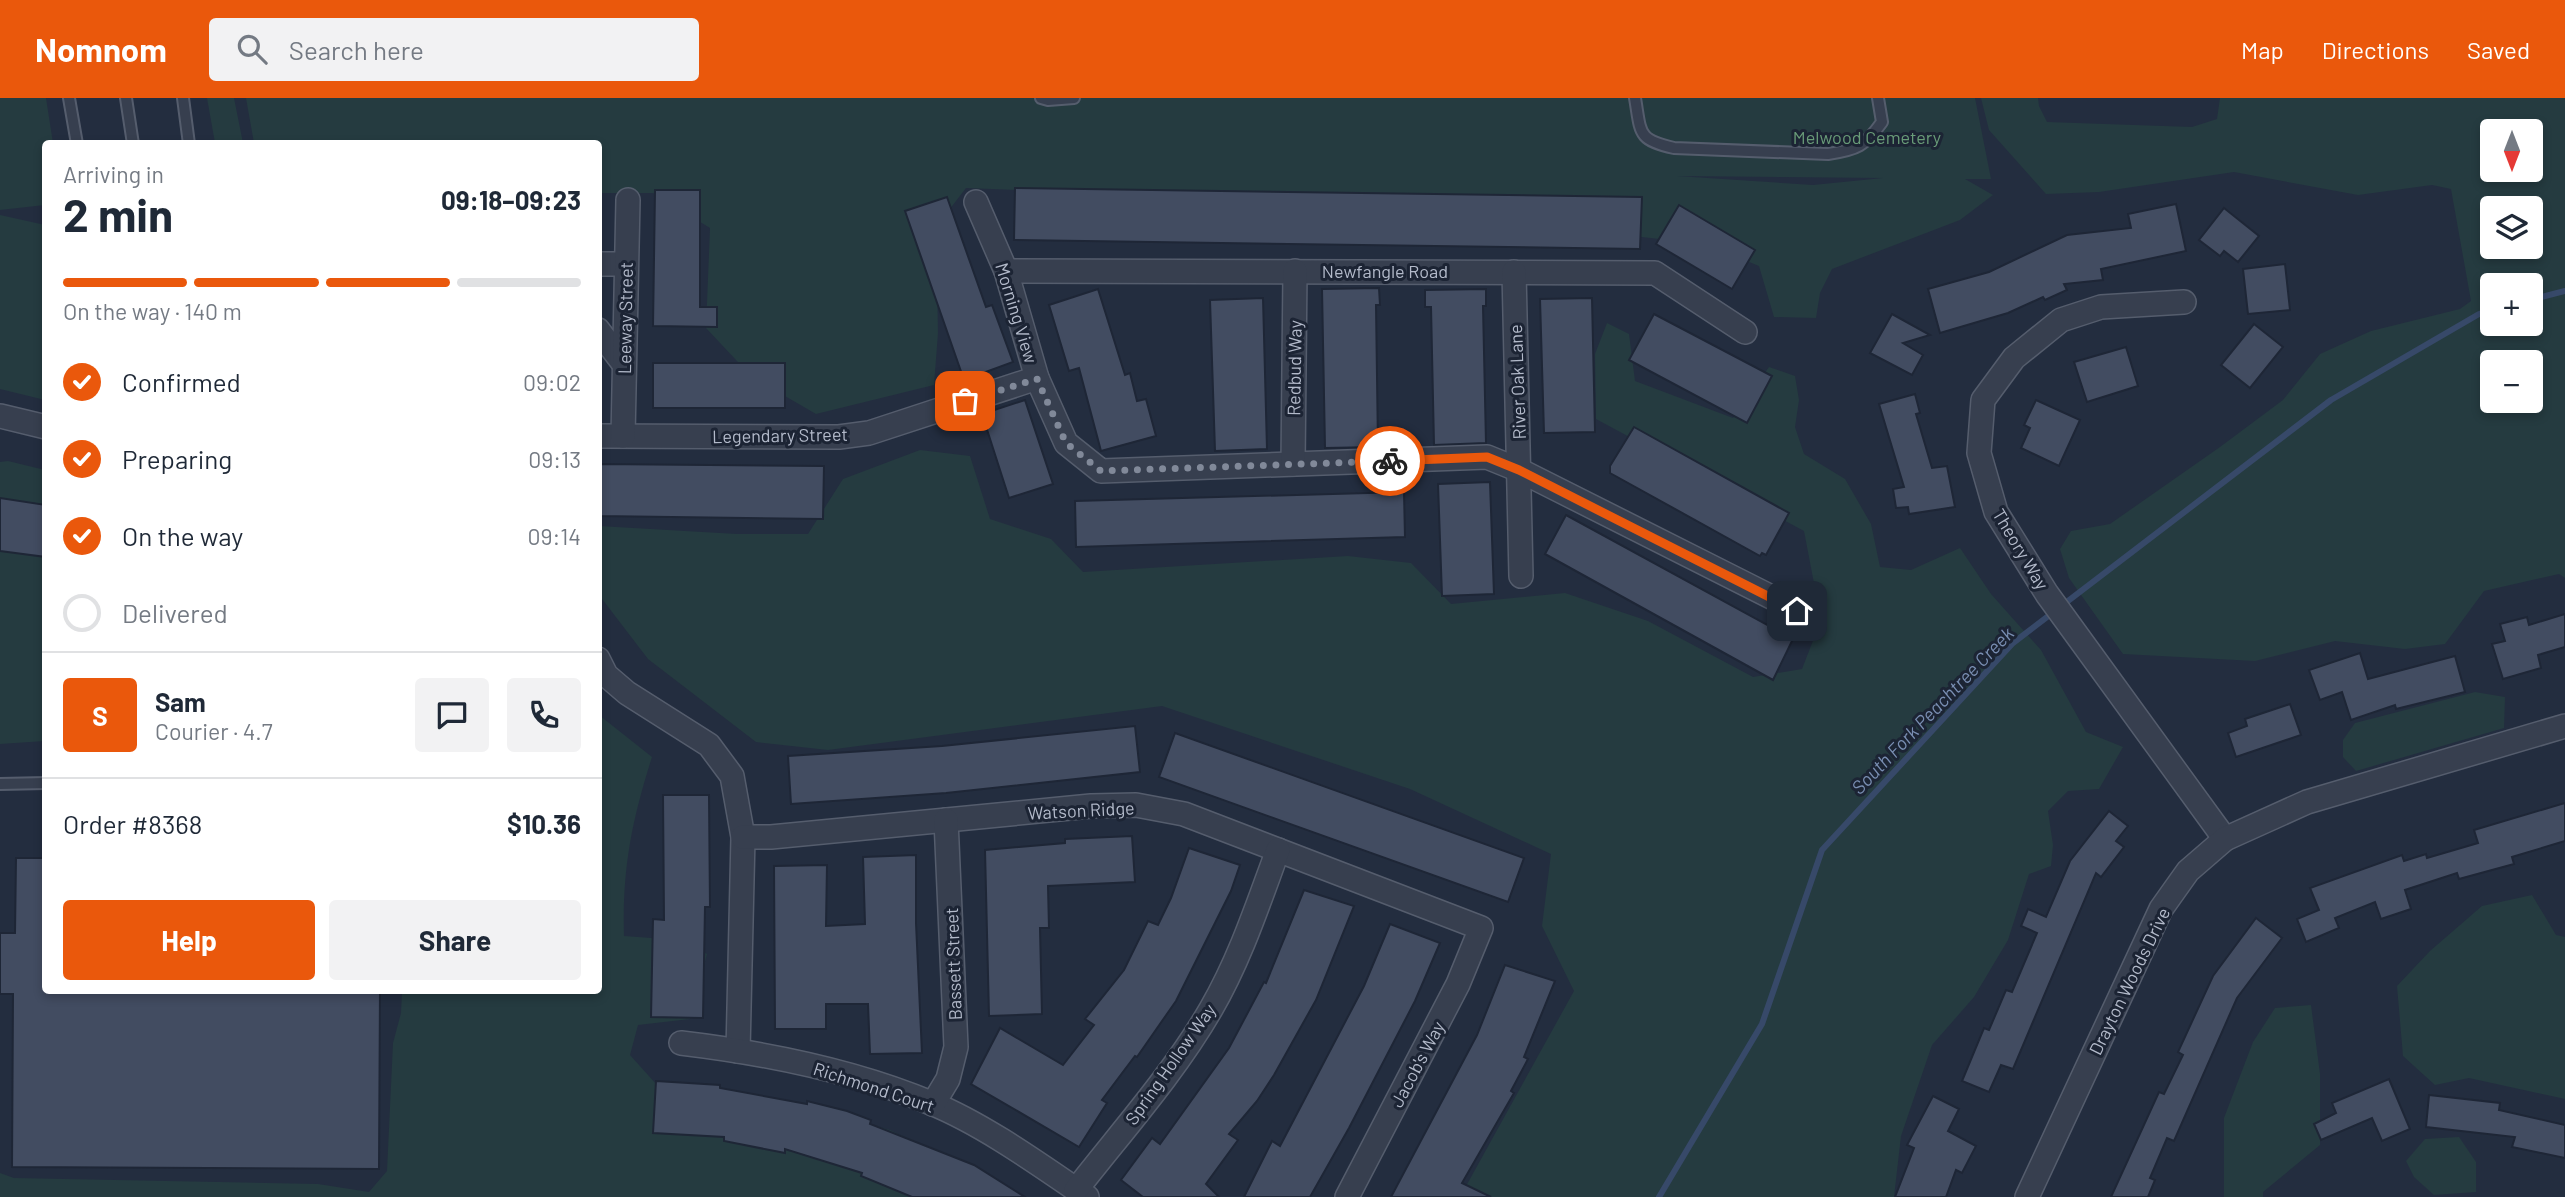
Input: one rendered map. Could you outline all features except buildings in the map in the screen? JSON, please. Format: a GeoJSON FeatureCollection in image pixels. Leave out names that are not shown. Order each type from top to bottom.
{"type":"FeatureCollection","features":[{"type":"Feature","properties":{"kind":"street","name":"Leeway Street"},"geometry":{"type":"LineString","coordinates":[[623,436],[628,200]]}},
{"type":"Feature","properties":{"kind":"street","name":"Morning View"},"geometry":{"type":"LineString","coordinates":[[976,202],[1006,271],[1037,379],[1066,443],[1101,471],[1487,457],[1519,470],[1797,611]]}},
{"type":"Feature","properties":{"kind":"street"},"geometry":{"type":"LineString","coordinates":[[602,264],[626,264]]}},
{"type":"Feature","properties":{"kind":"street","name":"Newfangle Road"},"geometry":{"type":"LineString","coordinates":[[1006,271],[1655,273],[1745,332]]}},
{"type":"Feature","properties":{"kind":"street","name":"Redbud Way"},"geometry":{"type":"LineString","coordinates":[[1293,464],[1295,271]]}},
{"type":"Feature","properties":{"kind":"street","name":"River Oak Lane"},"geometry":{"type":"LineString","coordinates":[[1514,272],[1521,576]]}},
{"type":"Feature","properties":{"kind":"street","name":"Theory Way"},"geometry":{"type":"LineString","coordinates":[[2184,302],[2101,307],[2061,320],[2014,358],[1983,400],[1979,453],[1996,512],[2047,594],[2225,839]]}},
{"type":"Feature","properties":{"kind":"street"},"geometry":{"type":"LineString","coordinates":[[602,335],[624,364]]}},
{"type":"Feature","properties":{"kind":"street","name":"Legendary Street"},"geometry":{"type":"LineString","coordinates":[[602,436],[839,437],[869,433],[1037,379]]}},
{"type":"Feature","properties":{"kind":"street"},"geometry":{"type":"LineString","coordinates":[[0,416],[42,426]]}},
{"type":"Feature","properties":{"kind":"street"},"geometry":{"type":"LineString","coordinates":[[602,666],[607,675],[627,693],[709,745],[723,760],[732,776],[743,837],[738,1051]]}},
{"type":"Feature","properties":{"kind":"street","name":"Drayton Woods Drive"},"geometry":{"type":"LineString","coordinates":[[2027,1197],[2161,909],[2188,871],[2225,839],[2307,802],[2565,726]]}},
{"type":"Feature","properties":{"kind":"street","name":"Watson Ridge"},"geometry":{"type":"LineString","coordinates":[[743,837],[1136,804],[1184,814],[1481,928]]}},
{"type":"Feature","properties":{"kind":"street","name":"Bassett Street"},"geometry":{"type":"LineString","coordinates":[[933,1104],[948,1079],[956,1047],[946,820]]}},
{"type":"Feature","properties":{"kind":"street","name":"Spring Hollow Way"},"geometry":{"type":"LineString","coordinates":[[1081,1193],[1211,1009],[1243,948],[1278,850]]}},
{"type":"Feature","properties":{"kind":"street","name":"Jacob's Way"},"geometry":{"type":"LineString","coordinates":[[1347,1197],[1458,984],[1481,928]]}},
{"type":"Feature","properties":{"kind":"street","name":"Richmond Court"},"geometry":{"type":"LineString","coordinates":[[681,1043],[833,1070],[933,1104],[1023,1153],[1081,1193]]}},
{"type":"Feature","properties":{"kind":"lane"},"geometry":{"type":"LineString","coordinates":[[69,98],[76,140]]}},
{"type":"Feature","properties":{"kind":"lane"},"geometry":{"type":"LineString","coordinates":[[125,98],[132,140]]}},
{"type":"Feature","properties":{"kind":"lane"},"geometry":{"type":"LineString","coordinates":[[183,98],[188,140]]}},
{"type":"Feature","properties":{"kind":"lane"},"geometry":{"type":"LineString","coordinates":[[1041,98],[1074,98]]}},
{"type":"Feature","properties":{"kind":"lane"},"geometry":{"type":"LineString","coordinates":[[1635,98],[1641,132],[1651,143],[1674,148],[1828,154],[1852,151],[1869,140],[1882,122],[1878,98]]}},
{"type":"Feature","properties":{"kind":"lane"},"geometry":{"type":"LineString","coordinates":[[0,784],[42,783]]}},
{"type":"Feature","properties":{"kind":"green space"},"geometry":{"type":"Polygon","coordinates":[[[0,98],[46,98],[53,140],[42,140],[42,205],[0,210],[0,98]]]}},
{"type":"Feature","properties":{"kind":"green space"},"geometry":{"type":"Polygon","coordinates":[[[207,98],[234,98],[242,140],[214,140],[207,98]]]}},
{"type":"Feature","properties":{"kind":"green space","name":"Melwood Cemetery"},"geometry":{"type":"Polygon","coordinates":[[[246,98],[1975,98],[1991,179],[1965,179],[1993,195],[1960,220],[1832,269],[1820,293],[1816,318],[1774,317],[1759,266],[1705,244],[1336,203],[966,188],[936,227],[938,333],[934,385],[816,414],[752,377],[706,328],[710,228],[653,193],[602,193],[602,140],[253,140],[246,98]],[[1677,176],[1813,185],[1883,178],[1677,176]]]}},
{"type":"Feature","properties":{"kind":"green space"},"geometry":{"type":"Polygon","coordinates":[[[1981,98],[2038,98],[2047,122],[2192,127],[2217,119],[2220,98],[2565,98],[2565,578],[2559,574],[2484,591],[2445,644],[2405,649],[2335,641],[2255,661],[2123,654],[2069,578],[2060,549],[2071,531],[2110,524],[2220,447],[2283,400],[2320,354],[2371,331],[2460,309],[2471,301],[2451,189],[2432,185],[2358,195],[2234,172],[2099,192],[2046,194],[1989,130],[1981,98]]]}},
{"type":"Feature","properties":{"kind":"green space"},"geometry":{"type":"Polygon","coordinates":[[[0,215],[42,224],[42,399],[0,389],[0,215]]]}},
{"type":"Feature","properties":{"kind":"green space"},"geometry":{"type":"Polygon","coordinates":[[[1607,323],[1629,334],[1635,381],[1733,418],[1769,367],[1795,376],[1799,400],[1795,427],[1804,454],[1845,479],[1871,524],[1880,567],[1911,570],[1960,548],[1991,594],[2041,650],[2086,732],[2123,747],[2099,789],[2068,791],[2048,811],[2053,845],[2051,866],[2029,874],[2008,940],[1974,997],[1932,1045],[1901,1136],[1894,1197],[1460,1197],[1574,991],[1542,926],[1551,854],[1410,789],[1162,706],[828,750],[756,742],[648,659],[602,599],[602,526],[737,534],[808,534],[843,479],[920,450],[970,456],[990,519],[1051,539],[1083,572],[1348,556],[1411,563],[1451,604],[1565,593],[1648,621],[1753,677],[1802,669],[1821,620],[1804,531],[1596,419],[1595,354],[1607,323]]]}},
{"type":"Feature","properties":{"kind":"green space"},"geometry":{"type":"Polygon","coordinates":[[[8,461],[42,469],[42,741],[0,744],[0,462],[8,461]]]}},
{"type":"Feature","properties":{"kind":"green space"},"geometry":{"type":"Polygon","coordinates":[[[2475,692],[2505,697],[2504,728],[2356,771],[2343,757],[2343,740],[2355,723],[2475,692]]]}},
{"type":"Feature","properties":{"kind":"green space"},"geometry":{"type":"Polygon","coordinates":[[[602,717],[652,757],[630,845],[624,936],[679,940],[707,954],[690,1019],[638,1025],[630,1055],[657,1085],[811,1107],[890,1130],[966,1166],[1004,1197],[0,1197],[0,1173],[14,1178],[318,1184],[369,1192],[387,1171],[393,1043],[401,1013],[402,994],[602,994],[602,717]]]}},
{"type":"Feature","properties":{"kind":"green space"},"geometry":{"type":"Polygon","coordinates":[[[2532,895],[2556,935],[2565,937],[2565,1099],[2469,1078],[2435,1085],[2403,1056],[2397,986],[2430,951],[2482,906],[2532,895]]]}},
{"type":"Feature","properties":{"kind":"green space"},"geometry":{"type":"Polygon","coordinates":[[[2311,1005],[2320,1074],[2320,1145],[2263,1192],[2263,1197],[2224,1197],[2224,1118],[2253,1042],[2275,1008],[2311,1005]]]}},
{"type":"Feature","properties":{"kind":"green space"},"geometry":{"type":"Polygon","coordinates":[[[2459,1137],[2476,1162],[2476,1192],[2434,1195],[2414,1177],[2406,1161],[2425,1139],[2459,1137]]]}},
{"type":"Feature","properties":{"kind":"waterway","name":"South Fork Peachtree Creek"},"geometry":{"type":"LineString","coordinates":[[2543,297],[2565,291]]}},
{"type":"Feature","properties":{"kind":"waterway","name":"South Fork Peachtree Creek"},"geometry":{"type":"LineString","coordinates":[[1659,1197],[1762,1024],[1822,850],[2013,643],[2331,400],[2480,314]]}},
{"type":"Feature","properties":{"kind":"way so far"},"geometry":{"type":"LineString","coordinates":[[965,401],[1037,379],[1066,443],[1101,471],[1390,461]]}},
{"type":"Feature","properties":{"kind":"route"},"geometry":{"type":"LineString","coordinates":[[1390,461],[1487,457],[1519,470],[1797,611]]}}]}
